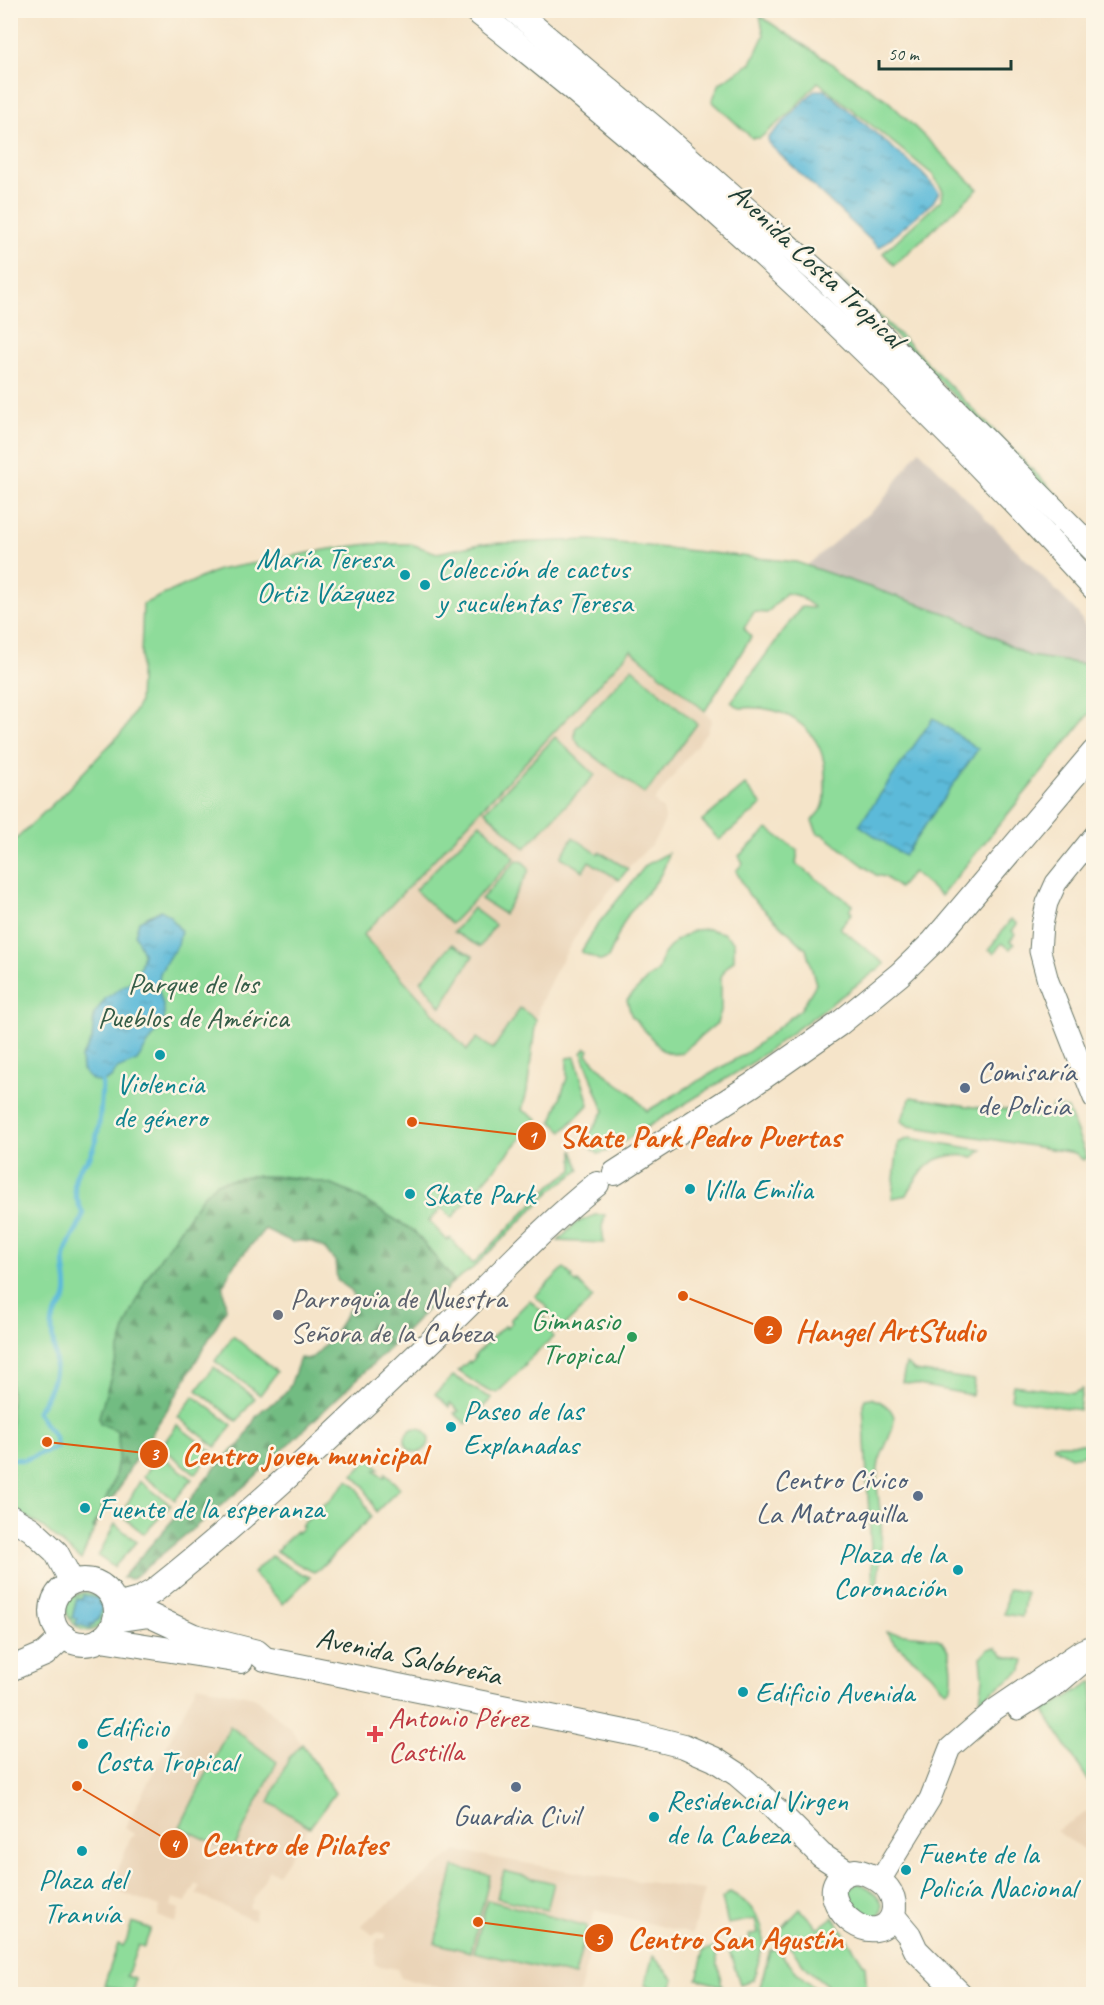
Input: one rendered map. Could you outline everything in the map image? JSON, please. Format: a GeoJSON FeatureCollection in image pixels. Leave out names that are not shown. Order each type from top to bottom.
{"type":"FeatureCollection","features":[{"type":"Feature","properties":{"kind":"main road","name":"Avenida Costa Tropical"},"geometry":{"type":"LineString","coordinates":[[475,10],[598,110],[711,208],[807,296],[988,476],[1094,588]]}},
{"type":"Feature","properties":{"kind":"main road","name":"Avenida Costa Tropical"},"geometry":{"type":"LineString","coordinates":[[514,10],[659,132],[824,278],[1094,550]]}},
{"type":"Feature","properties":{"kind":"main road"},"geometry":{"type":"LineString","coordinates":[[115,1613],[154,1591],[240,1518],[351,1418],[482,1293],[559,1214],[606,1179],[771,1071],[838,1024],[900,974],[934,941],[1094,752]]}},
{"type":"Feature","properties":{"kind":"main road"},"geometry":{"type":"LineString","coordinates":[[10,1517],[31,1529],[56,1552],[72,1582]]}},
{"type":"Feature","properties":{"kind":"main road"},"geometry":{"type":"LineString","coordinates":[[89,1581],[108,1590],[115,1613],[107,1634],[101,1639],[82,1643],[73,1642],[64,1636],[54,1621],[52,1612],[58,1594],[72,1582],[89,1581]]}},
{"type":"Feature","properties":{"kind":"main road","name":"Avenida Salobreña"},"geometry":{"type":"LineString","coordinates":[[115,1613],[149,1615],[194,1636],[257,1652],[265,1659],[640,1735],[684,1746],[714,1759],[737,1774],[841,1876]]}},
{"type":"Feature","properties":{"kind":"main road"},"geometry":{"type":"LineString","coordinates":[[10,1669],[45,1654],[64,1636]]}},
{"type":"Feature","properties":{"kind":"main road","name":"Avenida Salobreña"},"geometry":{"type":"LineString","coordinates":[[101,1639],[257,1663],[265,1659]]}},
{"type":"Feature","properties":{"kind":"main road"},"geometry":{"type":"LineString","coordinates":[[884,1923],[894,1906],[890,1891],[869,1873],[856,1870],[841,1876],[835,1900],[842,1912],[860,1928],[884,1923],[909,1935],[916,1950],[960,1995]]}},
{"type":"Feature","properties":{"kind":"street"},"geometry":{"type":"LineString","coordinates":[[1094,836],[1056,884],[1047,903],[1040,951],[1048,981],[1094,1098]]}},
{"type":"Feature","properties":{"kind":"street"},"geometry":{"type":"LineString","coordinates":[[879,1882],[930,1798],[950,1748],[994,1710],[1054,1668],[1094,1645]]}},
{"type":"Feature","properties":{"kind":"street"},"geometry":{"type":"LineString","coordinates":[[970,1731],[1032,1702],[1059,1683],[1094,1653]]}},
{"type":"Feature","properties":{"kind":"shaded area"},"geometry":{"type":"Polygon","coordinates":[[[919,450],[1077,612],[1086,627],[1090,643],[1091,665],[1029,656],[954,616],[805,567],[881,503],[919,450]]]}},
{"type":"Feature","properties":{"kind":"shaded area"},"geometry":{"type":"Polygon","coordinates":[[[631,649],[712,719],[708,730],[654,801],[663,810],[665,819],[652,844],[630,866],[585,920],[555,972],[540,1004],[533,1034],[527,1091],[468,1050],[363,935],[631,649]]]}},
{"type":"Feature","properties":{"kind":"shaded area"},"geometry":{"type":"Polygon","coordinates":[[[197,1685],[254,1697],[291,1729],[335,1793],[278,1874],[269,1870],[249,1908],[256,1910],[254,1921],[197,1894],[200,1887],[196,1884],[186,1902],[173,1898],[171,1906],[179,1909],[176,1923],[158,1916],[160,1907],[111,1888],[131,1836],[133,1837],[134,1834],[125,1828],[197,1685]]]}},
{"type":"Feature","properties":{"kind":"shaded area"},"geometry":{"type":"Polygon","coordinates":[[[1093,1808],[1093,1856],[1056,1831],[1093,1808]]]}},
{"type":"Feature","properties":{"kind":"shaded area"},"geometry":{"type":"Polygon","coordinates":[[[456,1851],[587,1874],[704,1890],[692,1934],[595,1910],[587,1937],[593,1940],[579,1994],[467,1994],[401,1978],[397,1969],[374,1965],[377,1939],[385,1939],[386,1934],[378,1932],[373,1935],[361,1925],[456,1851]]]}},
{"type":"Feature","properties":{"kind":"green space"},"geometry":{"type":"Polygon","coordinates":[[[760,16],[887,100],[978,189],[894,265],[883,253],[942,199],[943,191],[933,175],[818,82],[789,114],[760,138],[752,138],[712,101],[720,83],[751,63],[764,35],[760,16]]]}},
{"type":"Feature","properties":{"kind":"green space"},"geometry":{"type":"Polygon","coordinates":[[[837,276],[902,337],[1066,504],[1063,507],[837,276]]]}},
{"type":"Feature","properties":{"kind":"green space","name":"Parque de los Pueblos de América"},"geometry":{"type":"Polygon","coordinates":[[[591,540],[796,562],[954,616],[1029,656],[1091,665],[1094,688],[1091,712],[941,896],[913,872],[899,888],[885,877],[876,875],[822,834],[818,834],[812,821],[824,803],[824,765],[820,749],[812,736],[789,716],[758,708],[740,708],[731,702],[801,607],[814,607],[799,596],[786,593],[767,613],[754,612],[744,628],[751,637],[705,711],[631,650],[363,935],[467,1050],[477,1038],[493,1049],[520,1008],[536,1019],[527,1091],[522,1110],[538,1119],[452,1218],[442,1208],[429,1221],[447,1240],[450,1238],[473,1264],[551,1185],[573,1170],[573,1150],[580,1170],[553,1189],[473,1268],[454,1281],[414,1231],[353,1194],[332,1185],[280,1176],[251,1176],[216,1183],[202,1197],[146,1279],[126,1326],[99,1417],[100,1423],[118,1431],[119,1456],[114,1481],[81,1560],[43,1527],[11,1508],[10,1049],[15,1034],[11,1023],[11,844],[124,730],[139,703],[143,604],[218,570],[330,549],[370,544],[411,544],[437,553],[481,544],[591,540]]]}},
{"type":"Feature","properties":{"kind":"green space"},"geometry":{"type":"Polygon","coordinates":[[[632,668],[697,724],[645,794],[579,745],[575,738],[575,729],[632,668]]]}},
{"type":"Feature","properties":{"kind":"green space"},"geometry":{"type":"Polygon","coordinates":[[[555,737],[595,775],[525,848],[485,811],[555,737]]]}},
{"type":"Feature","properties":{"kind":"green space"},"geometry":{"type":"Polygon","coordinates":[[[745,785],[762,805],[719,840],[702,821],[745,785]]]}},
{"type":"Feature","properties":{"kind":"green space"},"geometry":{"type":"Polygon","coordinates":[[[480,823],[515,858],[451,924],[415,890],[480,823]]]}},
{"type":"Feature","properties":{"kind":"green space"},"geometry":{"type":"Polygon","coordinates":[[[768,829],[798,851],[796,864],[853,905],[849,910],[852,913],[840,928],[885,964],[747,1066],[608,1151],[598,1154],[585,1142],[604,1111],[582,1053],[586,1048],[589,1050],[587,1054],[610,1078],[631,1093],[647,1111],[748,1052],[801,1009],[816,984],[806,949],[749,895],[736,871],[743,863],[739,856],[768,829]]]}},
{"type":"Feature","properties":{"kind":"green space"},"geometry":{"type":"Polygon","coordinates":[[[573,837],[598,854],[600,852],[628,869],[619,880],[589,861],[583,871],[561,857],[573,837]]]}},
{"type":"Feature","properties":{"kind":"green space"},"geometry":{"type":"Polygon","coordinates":[[[668,853],[663,871],[628,915],[608,958],[601,961],[581,952],[598,924],[646,865],[668,853]]]}},
{"type":"Feature","properties":{"kind":"green space"},"geometry":{"type":"Polygon","coordinates":[[[517,860],[529,868],[528,873],[504,914],[481,899],[517,860]]]}},
{"type":"Feature","properties":{"kind":"green space"},"geometry":{"type":"Polygon","coordinates":[[[473,908],[495,925],[480,947],[454,932],[473,908]]]}},
{"type":"Feature","properties":{"kind":"green space"},"geometry":{"type":"Polygon","coordinates":[[[1011,919],[1017,924],[1012,931],[1015,934],[1010,941],[1014,944],[1010,949],[1002,943],[994,953],[989,949],[1011,919]]]}},
{"type":"Feature","properties":{"kind":"green space"},"geometry":{"type":"Polygon","coordinates":[[[708,929],[723,933],[734,942],[734,960],[721,977],[721,1011],[717,1023],[681,1053],[673,1054],[662,1050],[631,1015],[627,1000],[658,971],[663,955],[675,941],[694,930],[708,929]]]}},
{"type":"Feature","properties":{"kind":"green space"},"geometry":{"type":"Polygon","coordinates":[[[452,944],[473,956],[441,1007],[421,981],[452,944]]]}},
{"type":"Feature","properties":{"kind":"green space"},"geometry":{"type":"Polygon","coordinates":[[[575,1057],[589,1104],[563,1131],[552,1122],[567,1078],[567,1058],[575,1057]]]}},
{"type":"Feature","properties":{"kind":"green space"},"geometry":{"type":"Polygon","coordinates":[[[911,1097],[1049,1116],[1052,1106],[1068,1109],[1087,1158],[1083,1160],[1075,1153],[909,1126],[901,1121],[911,1097]]]}},
{"type":"Feature","properties":{"kind":"green space"},"geometry":{"type":"Polygon","coordinates":[[[909,1138],[982,1150],[974,1157],[951,1156],[933,1162],[919,1175],[907,1195],[892,1198],[898,1143],[909,1138]]]}},
{"type":"Feature","properties":{"kind":"green space"},"geometry":{"type":"Polygon","coordinates":[[[251,1176],[306,1179],[332,1185],[353,1194],[414,1231],[454,1281],[397,1341],[247,1484],[132,1579],[122,1578],[185,1506],[222,1459],[241,1444],[256,1417],[264,1408],[280,1399],[290,1386],[300,1358],[310,1359],[323,1347],[354,1301],[352,1291],[337,1280],[335,1261],[324,1248],[313,1242],[292,1242],[265,1229],[233,1266],[223,1286],[226,1309],[177,1394],[93,1528],[114,1481],[119,1456],[118,1431],[100,1423],[99,1417],[126,1326],[146,1279],[202,1197],[216,1183],[251,1176]]]}},
{"type":"Feature","properties":{"kind":"green space"},"geometry":{"type":"Polygon","coordinates":[[[595,1215],[605,1215],[602,1227],[604,1243],[558,1241],[576,1223],[595,1215]]]}},
{"type":"Feature","properties":{"kind":"green space"},"geometry":{"type":"Polygon","coordinates":[[[564,1268],[573,1277],[571,1278],[593,1298],[558,1332],[547,1307],[535,1296],[564,1268]]]}},
{"type":"Feature","properties":{"kind":"green space"},"geometry":{"type":"Polygon","coordinates":[[[530,1300],[541,1311],[553,1337],[524,1364],[526,1365],[497,1393],[483,1388],[458,1371],[469,1361],[470,1363],[476,1357],[474,1356],[505,1325],[506,1328],[512,1322],[510,1320],[530,1300]]]}},
{"type":"Feature","properties":{"kind":"green space"},"geometry":{"type":"Polygon","coordinates":[[[233,1336],[277,1372],[260,1395],[215,1361],[233,1336]]]}},
{"type":"Feature","properties":{"kind":"green space"},"geometry":{"type":"Polygon","coordinates":[[[906,1364],[915,1371],[974,1380],[972,1395],[902,1382],[906,1364]]]}},
{"type":"Feature","properties":{"kind":"green space"},"geometry":{"type":"Polygon","coordinates":[[[214,1367],[255,1398],[237,1421],[197,1390],[214,1367]]]}},
{"type":"Feature","properties":{"kind":"green space"},"geometry":{"type":"Polygon","coordinates":[[[453,1376],[492,1398],[466,1424],[454,1413],[459,1411],[450,1403],[449,1407],[435,1394],[453,1376]]]}},
{"type":"Feature","properties":{"kind":"green space"},"geometry":{"type":"Polygon","coordinates":[[[1013,1385],[1074,1393],[1082,1389],[1079,1410],[1011,1399],[1013,1385]]]}},
{"type":"Feature","properties":{"kind":"green space"},"geometry":{"type":"Polygon","coordinates":[[[194,1396],[232,1425],[216,1447],[178,1417],[194,1396]]]}},
{"type":"Feature","properties":{"kind":"green space"},"geometry":{"type":"Polygon","coordinates":[[[871,1398],[887,1406],[894,1419],[878,1470],[877,1485],[882,1538],[877,1587],[873,1586],[863,1404],[865,1399],[871,1398]]]}},
{"type":"Feature","properties":{"kind":"green space"},"geometry":{"type":"Polygon","coordinates":[[[177,1425],[212,1452],[196,1474],[161,1447],[177,1425]]]}},
{"type":"Feature","properties":{"kind":"green space"},"geometry":{"type":"Polygon","coordinates":[[[417,1428],[422,1429],[428,1435],[428,1445],[422,1451],[417,1452],[412,1451],[406,1445],[405,1440],[406,1435],[412,1429],[417,1428]]]}},
{"type":"Feature","properties":{"kind":"green space"},"geometry":{"type":"Polygon","coordinates":[[[1093,1442],[1093,1453],[1071,1457],[1054,1447],[1054,1444],[1093,1442]]]}},
{"type":"Feature","properties":{"kind":"green space"},"geometry":{"type":"Polygon","coordinates":[[[159,1454],[192,1479],[175,1500],[144,1476],[159,1454]]]}},
{"type":"Feature","properties":{"kind":"green space"},"geometry":{"type":"Polygon","coordinates":[[[370,1458],[380,1469],[375,1470],[384,1478],[385,1474],[400,1488],[376,1512],[364,1486],[353,1475],[370,1458]]]}},
{"type":"Feature","properties":{"kind":"green space"},"geometry":{"type":"Polygon","coordinates":[[[348,1480],[358,1489],[371,1517],[319,1569],[314,1572],[309,1570],[276,1551],[296,1531],[297,1533],[303,1527],[301,1526],[348,1480]]]}},
{"type":"Feature","properties":{"kind":"green space"},"geometry":{"type":"Polygon","coordinates":[[[140,1481],[171,1505],[144,1534],[121,1515],[140,1481]]]}},
{"type":"Feature","properties":{"kind":"green space"},"geometry":{"type":"Polygon","coordinates":[[[115,1524],[137,1542],[114,1567],[98,1556],[115,1524]]]}},
{"type":"Feature","properties":{"kind":"green space"},"geometry":{"type":"Polygon","coordinates":[[[271,1556],[310,1577],[283,1604],[253,1573],[271,1556]]]}},
{"type":"Feature","properties":{"kind":"green space"},"geometry":{"type":"Polygon","coordinates":[[[1008,1589],[1026,1592],[1022,1617],[1004,1614],[1008,1589]]]}},
{"type":"Feature","properties":{"kind":"green space"},"geometry":{"type":"Polygon","coordinates":[[[85,1592],[98,1597],[105,1609],[103,1619],[96,1628],[88,1631],[72,1622],[67,1614],[67,1605],[72,1597],[85,1592]],[[83,1596],[77,1619],[90,1627],[102,1605],[83,1596]]]}},
{"type":"Feature","properties":{"kind":"green space"},"geometry":{"type":"Polygon","coordinates":[[[886,1632],[928,1637],[938,1639],[943,1643],[951,1661],[951,1687],[946,1691],[886,1632]]]}},
{"type":"Feature","properties":{"kind":"green space"},"geometry":{"type":"Polygon","coordinates":[[[996,1648],[1004,1656],[1024,1660],[1022,1670],[980,1700],[983,1678],[981,1657],[989,1649],[996,1648]]]}},
{"type":"Feature","properties":{"kind":"green space"},"geometry":{"type":"Polygon","coordinates":[[[1093,1681],[1093,1788],[1044,1711],[1093,1681]]]}},
{"type":"Feature","properties":{"kind":"green space"},"geometry":{"type":"Polygon","coordinates":[[[230,1726],[277,1762],[232,1852],[180,1827],[230,1726]]]}},
{"type":"Feature","properties":{"kind":"green space"},"geometry":{"type":"Polygon","coordinates":[[[302,1744],[335,1793],[310,1827],[269,1802],[289,1758],[302,1744]]]}},
{"type":"Feature","properties":{"kind":"green space"},"geometry":{"type":"Polygon","coordinates":[[[454,1867],[490,1875],[471,1952],[435,1943],[454,1867]]]}},
{"type":"Feature","properties":{"kind":"green space"},"geometry":{"type":"Polygon","coordinates":[[[504,1871],[554,1883],[547,1910],[497,1898],[504,1871]]]}},
{"type":"Feature","properties":{"kind":"green space"},"geometry":{"type":"Polygon","coordinates":[[[858,1883],[867,1887],[880,1899],[882,1909],[877,1917],[866,1917],[851,1903],[848,1892],[858,1883]]]}},
{"type":"Feature","properties":{"kind":"green space"},"geometry":{"type":"Polygon","coordinates":[[[730,1892],[756,1914],[763,1934],[762,1950],[753,1980],[740,1984],[727,1944],[750,1939],[749,1935],[758,1933],[755,1919],[728,1924],[722,1898],[730,1892]]]}},
{"type":"Feature","properties":{"kind":"green space"},"geometry":{"type":"Polygon","coordinates":[[[487,1900],[587,1926],[575,1976],[474,1952],[487,1900]]]}},
{"type":"Feature","properties":{"kind":"green space"},"geometry":{"type":"Polygon","coordinates":[[[800,1909],[818,1928],[833,1917],[865,1966],[867,1994],[838,1994],[807,1969],[778,1932],[800,1909]]]}},
{"type":"Feature","properties":{"kind":"green space"},"geometry":{"type":"Polygon","coordinates":[[[132,1922],[151,1929],[144,1947],[138,1945],[127,1976],[135,1979],[133,1994],[104,1985],[118,1944],[123,1946],[132,1922]]]}},
{"type":"Feature","properties":{"kind":"green space"},"geometry":{"type":"Polygon","coordinates":[[[715,1948],[722,1986],[697,1979],[704,1950],[715,1948]]]}},
{"type":"Feature","properties":{"kind":"green space"},"geometry":{"type":"Polygon","coordinates":[[[776,1949],[802,1978],[822,1994],[758,1994],[770,1950],[776,1949]]]}},
{"type":"Feature","properties":{"kind":"green space"},"geometry":{"type":"Polygon","coordinates":[[[653,1956],[674,1979],[670,1993],[645,1985],[653,1956]]]}},
{"type":"Feature","properties":{"kind":"water"},"geometry":{"type":"Polygon","coordinates":[[[815,90],[825,90],[922,173],[939,192],[933,202],[879,248],[769,144],[768,138],[815,90]]]}},
{"type":"Feature","properties":{"kind":"water"},"geometry":{"type":"Polygon","coordinates":[[[933,718],[978,749],[904,856],[859,825],[933,718]]]}},
{"type":"Feature","properties":{"kind":"water"},"geometry":{"type":"Polygon","coordinates":[[[161,910],[170,916],[181,931],[178,945],[160,973],[158,988],[164,1009],[164,1020],[137,1061],[117,1069],[111,1078],[102,1083],[90,1079],[82,1070],[81,1058],[92,1040],[94,1014],[106,998],[131,981],[140,967],[143,953],[135,935],[139,921],[161,910]]]}},
{"type":"Feature","properties":{"kind":"water"},"geometry":{"type":"Polygon","coordinates":[[[83,1595],[99,1599],[98,1604],[103,1605],[98,1621],[95,1621],[94,1625],[91,1624],[90,1628],[76,1624],[77,1619],[72,1618],[77,1598],[82,1599],[83,1595]]]}},
{"type":"Feature","properties":{"kind":"waterway"},"geometry":{"type":"LineString","coordinates":[[10,1459],[24,1460],[57,1447],[55,1438],[37,1412],[48,1393],[55,1372],[53,1320],[66,1296],[64,1265],[66,1250],[83,1214],[74,1186],[79,1169],[89,1158],[94,1147],[100,1119],[102,1083]]}},
{"type":"Feature","properties":{"kind":"place","name":"María Teresa Ortiz Vázquez"},"geometry":{"type":"Point","coordinates":[405,575]}},
{"type":"Feature","properties":{"kind":"place","name":"Colección de cactus y suculentas Teresa"},"geometry":{"type":"Point","coordinates":[425,585]}},
{"type":"Feature","properties":{"kind":"place","name":"Violencia de género"},"geometry":{"type":"Point","coordinates":[160,1055]}},
{"type":"Feature","properties":{"kind":"place","name":"Comisaría de Policía"},"geometry":{"type":"Point","coordinates":[965,1088]}},
{"type":"Feature","properties":{"kind":"place","name":"Skate Park Pedro Puertas"},"geometry":{"type":"Point","coordinates":[412,1122]}},
{"type":"Feature","properties":{"kind":"place","name":"Villa Emilia"},"geometry":{"type":"Point","coordinates":[690,1189]}},
{"type":"Feature","properties":{"kind":"place","name":"Skate Park"},"geometry":{"type":"Point","coordinates":[410,1194]}},
{"type":"Feature","properties":{"kind":"place","name":"Hangel ArtStudio"},"geometry":{"type":"Point","coordinates":[683,1296]}},
{"type":"Feature","properties":{"kind":"place","name":"Parroquia de Nuestra Señora de la Cabeza"},"geometry":{"type":"Point","coordinates":[278,1315]}},
{"type":"Feature","properties":{"kind":"place","name":"Gimnasio Tropical"},"geometry":{"type":"Point","coordinates":[632,1337]}},
{"type":"Feature","properties":{"kind":"place","name":"Paseo de las Explanadas"},"geometry":{"type":"Point","coordinates":[451,1427]}},
{"type":"Feature","properties":{"kind":"place","name":"Centro joven municipal"},"geometry":{"type":"Point","coordinates":[47,1442]}},
{"type":"Feature","properties":{"kind":"place","name":"Centro Cívico La Matraquilla"},"geometry":{"type":"Point","coordinates":[918,1496]}},
{"type":"Feature","properties":{"kind":"place","name":"Fuente de la esperanza"},"geometry":{"type":"Point","coordinates":[85,1508]}},
{"type":"Feature","properties":{"kind":"place","name":"Plaza de la Coronación"},"geometry":{"type":"Point","coordinates":[958,1570]}},
{"type":"Feature","properties":{"kind":"place","name":"Edificio Avenida"},"geometry":{"type":"Point","coordinates":[743,1692]}},
{"type":"Feature","properties":{"kind":"place","name":"Antonio Pérez Castilla"},"geometry":{"type":"Point","coordinates":[375,1734]}},
{"type":"Feature","properties":{"kind":"place","name":"Edificio Costa Tropical"},"geometry":{"type":"Point","coordinates":[83,1744]}},
{"type":"Feature","properties":{"kind":"place","name":"Centro de Pilates"},"geometry":{"type":"Point","coordinates":[77,1786]}},
{"type":"Feature","properties":{"kind":"place","name":"Guardia Civil"},"geometry":{"type":"Point","coordinates":[516,1787]}},
{"type":"Feature","properties":{"kind":"place","name":"Residencial Virgen de la Cabeza"},"geometry":{"type":"Point","coordinates":[654,1817]}},
{"type":"Feature","properties":{"kind":"place","name":"Plaza del Tranvía"},"geometry":{"type":"Point","coordinates":[82,1851]}},
{"type":"Feature","properties":{"kind":"place","name":"Fuente de la Policía Nacional"},"geometry":{"type":"Point","coordinates":[906,1870]}},
{"type":"Feature","properties":{"kind":"place","name":"Centro San Agustín"},"geometry":{"type":"Point","coordinates":[478,1922]}}]}
